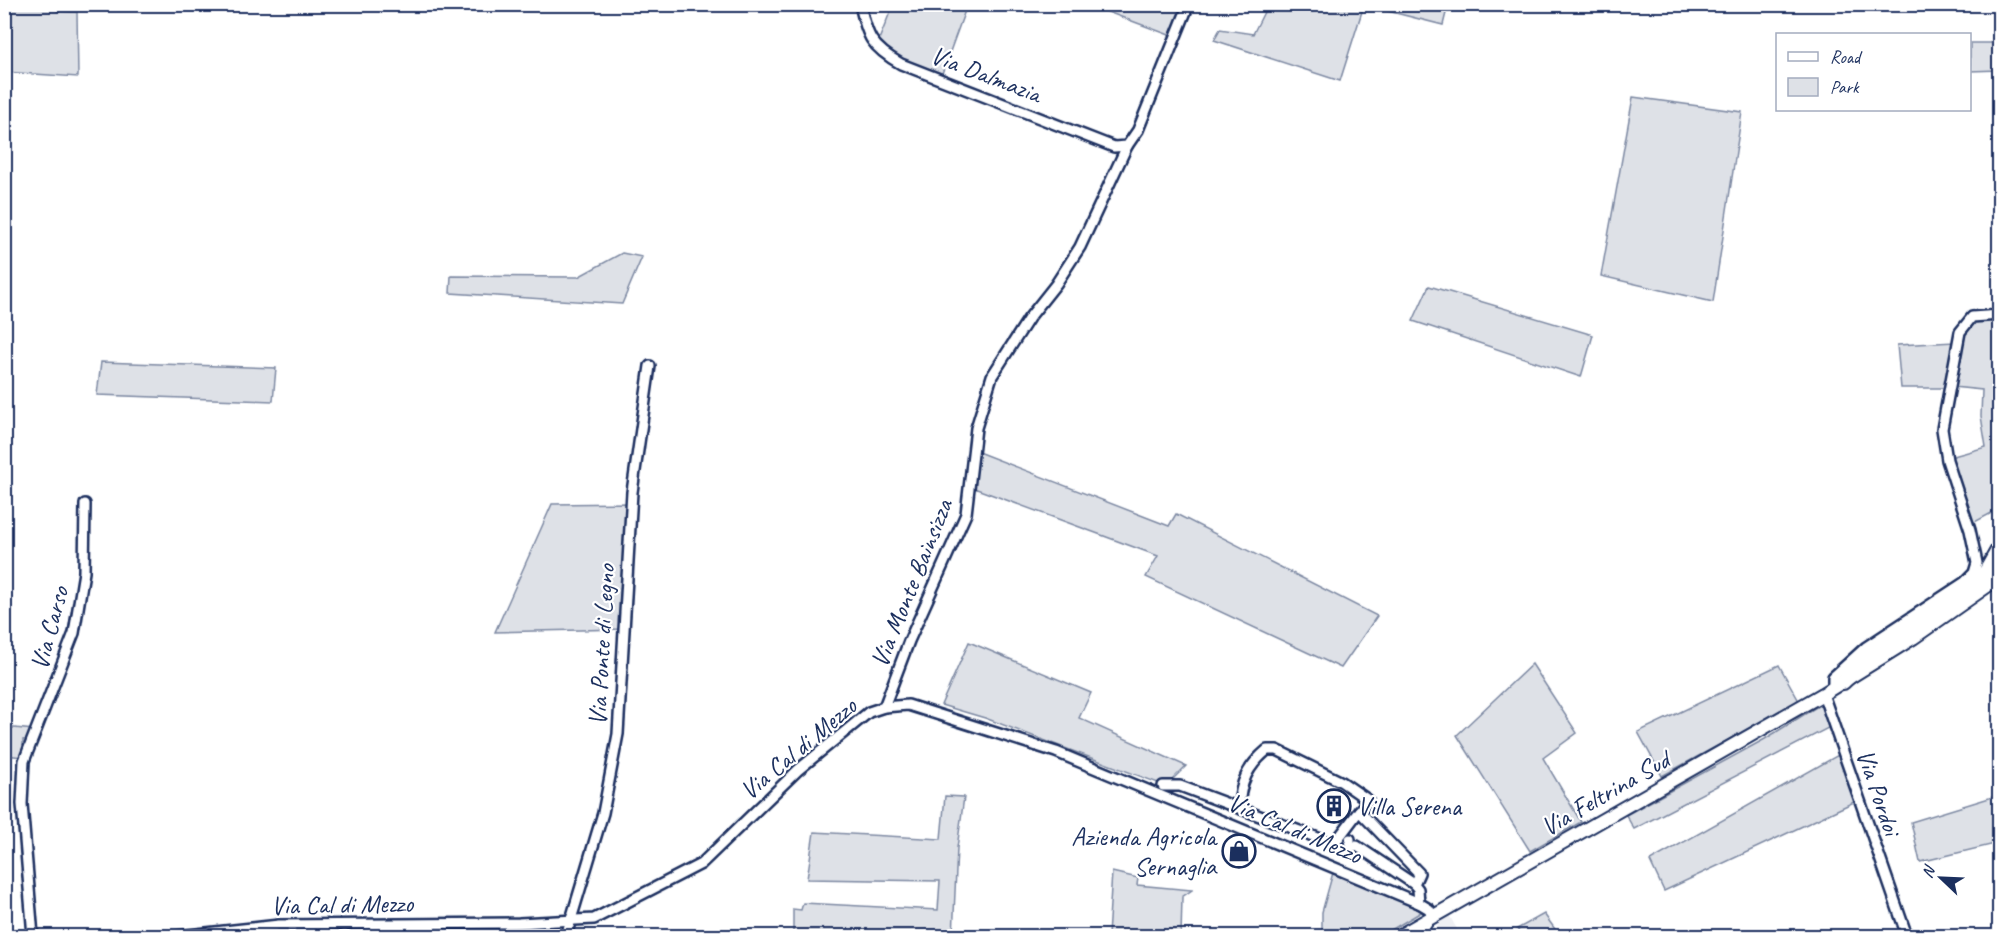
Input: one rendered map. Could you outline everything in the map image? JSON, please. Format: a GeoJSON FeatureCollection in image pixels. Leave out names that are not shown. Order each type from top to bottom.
{"type":"FeatureCollection","features":[{"type":"Feature","properties":{"kind":"highway"},"geometry":{"type":"LineString","coordinates":[[1833,688],[1868,658],[1970,591],[1988,570],[2000,547]]}},
{"type":"Feature","properties":{"kind":"main road","name":"Via Feltrina Sud"},"geometry":{"type":"LineString","coordinates":[[1399,936],[1833,688],[2000,577]]}},
{"type":"Feature","properties":{"kind":"main road","name":"Via Feltrina Sud"},"geometry":{"type":"LineString","coordinates":[[1949,613],[2000,585]]}},
{"type":"Feature","properties":{"kind":"street","name":"Via Dalmazia"},"geometry":{"type":"LineString","coordinates":[[860,4],[866,29],[875,46],[901,64],[1107,145],[1127,146]]}},
{"type":"Feature","properties":{"kind":"street"},"geometry":{"type":"LineString","coordinates":[[1127,146],[1138,130],[1189,4]]}},
{"type":"Feature","properties":{"kind":"street","name":"Via Monte Bainsizza"},"geometry":{"type":"LineString","coordinates":[[885,707],[909,641],[966,514],[976,428],[992,376],[1029,318],[1056,284],[1080,247],[1127,146]]}},
{"type":"Feature","properties":{"kind":"street","name":"Via Feltrina Sud"},"geometry":{"type":"LineString","coordinates":[[1833,688],[1833,677],[1866,647],[1965,582],[1974,573],[1977,563],[1970,530],[1947,460],[1942,429],[1960,332],[1972,317],[2000,315]]}},
{"type":"Feature","properties":{"kind":"street","name":"Via Ponte di Legno"},"geometry":{"type":"LineString","coordinates":[[566,936],[603,813],[618,735],[632,492],[650,366]]}},
{"type":"Feature","properties":{"kind":"street","name":"Via Carso"},"geometry":{"type":"LineString","coordinates":[[33,936],[22,804],[24,761],[63,667],[74,633],[84,572],[85,504]]}},
{"type":"Feature","properties":{"kind":"street","name":"Via Pordoi"},"geometry":{"type":"LineString","coordinates":[[1833,688],[1907,936]]}},
{"type":"Feature","properties":{"kind":"street","name":"Via Cal di Mezzo"},"geometry":{"type":"LineString","coordinates":[[178,936],[279,925],[570,922],[594,919],[701,864],[756,809],[825,746],[869,712],[885,707],[908,705],[930,710],[1056,752],[1419,903],[1429,909],[1431,919]]}},
{"type":"Feature","properties":{"kind":"street"},"geometry":{"type":"LineString","coordinates":[[1163,786],[1180,786],[1334,844],[1368,800],[1342,782],[1277,750],[1267,750],[1254,760],[1244,776],[1239,808]]}},
{"type":"Feature","properties":{"kind":"street"},"geometry":{"type":"LineString","coordinates":[[1359,811],[1419,873],[1414,884]]}},
{"type":"Feature","properties":{"kind":"street"},"geometry":{"type":"LineString","coordinates":[[1341,834],[1414,884],[1418,889],[1419,903]]}},
{"type":"Feature","properties":{"kind":"street"},"geometry":{"type":"LineString","coordinates":[[1418,936],[1431,919]]}},
{"type":"Feature","properties":{"kind":"shaded area"},"geometry":{"type":"Polygon","coordinates":[[[1449,915],[1461,936],[1429,936],[1445,917],[1449,915]]]}},
{"type":"Feature","properties":{"kind":"green space"},"geometry":{"type":"Polygon","coordinates":[[[4,5],[57,5],[57,11],[77,12],[78,77],[5,72],[4,5]]]}},
{"type":"Feature","properties":{"kind":"green space"},"geometry":{"type":"Polygon","coordinates":[[[893,5],[967,5],[940,79],[876,47],[893,5]]]}},
{"type":"Feature","properties":{"kind":"green space"},"geometry":{"type":"Polygon","coordinates":[[[1089,5],[1184,5],[1172,36],[1089,5]]]}},
{"type":"Feature","properties":{"kind":"green space"},"geometry":{"type":"Polygon","coordinates":[[[1245,5],[1364,5],[1340,81],[1214,40],[1220,29],[1253,34],[1264,12],[1245,5]]]}},
{"type":"Feature","properties":{"kind":"green space"},"geometry":{"type":"Polygon","coordinates":[[[1364,5],[1448,5],[1443,25],[1364,5]]]}},
{"type":"Feature","properties":{"kind":"green space"},"geometry":{"type":"Polygon","coordinates":[[[1971,43],[1999,43],[1999,70],[1971,71],[1971,43]]]}},
{"type":"Feature","properties":{"kind":"green space"},"geometry":{"type":"Polygon","coordinates":[[[1633,97],[1742,112],[1713,302],[1601,276],[1633,97]]]}},
{"type":"Feature","properties":{"kind":"green space"},"geometry":{"type":"Polygon","coordinates":[[[622,253],[642,257],[622,304],[450,293],[451,276],[578,277],[622,253]]]}},
{"type":"Feature","properties":{"kind":"green space"},"geometry":{"type":"Polygon","coordinates":[[[1429,286],[1593,335],[1581,377],[1413,321],[1429,286]]]}},
{"type":"Feature","properties":{"kind":"green space"},"geometry":{"type":"Polygon","coordinates":[[[1999,318],[1999,509],[1973,523],[1950,457],[1986,447],[1981,416],[1982,390],[1953,387],[1965,331],[1972,322],[1999,318]]]}},
{"type":"Feature","properties":{"kind":"green space"},"geometry":{"type":"Polygon","coordinates":[[[1955,342],[1945,388],[1901,388],[1897,345],[1955,342]]]}},
{"type":"Feature","properties":{"kind":"green space"},"geometry":{"type":"Polygon","coordinates":[[[101,362],[276,368],[273,401],[97,395],[101,362]]]}},
{"type":"Feature","properties":{"kind":"green space"},"geometry":{"type":"Polygon","coordinates":[[[978,452],[1169,526],[1176,514],[1377,616],[1341,668],[1146,577],[1158,556],[974,488],[978,452]]]}},
{"type":"Feature","properties":{"kind":"green space"},"geometry":{"type":"Polygon","coordinates":[[[632,503],[625,629],[495,632],[552,504],[632,503]]]}},
{"type":"Feature","properties":{"kind":"green space"},"geometry":{"type":"Polygon","coordinates":[[[969,642],[1091,693],[1079,718],[1186,766],[1166,786],[985,718],[941,705],[969,642]]]}},
{"type":"Feature","properties":{"kind":"green space"},"geometry":{"type":"Polygon","coordinates":[[[1532,664],[1577,733],[1543,758],[1581,822],[1530,851],[1457,735],[1532,664]]]}},
{"type":"Feature","properties":{"kind":"green space"},"geometry":{"type":"Polygon","coordinates":[[[1779,665],[1799,701],[1662,776],[1638,732],[1779,665]]]}},
{"type":"Feature","properties":{"kind":"green space"},"geometry":{"type":"Polygon","coordinates":[[[1821,704],[1830,727],[1634,829],[1626,815],[1765,739],[1821,704]]]}},
{"type":"Feature","properties":{"kind":"green space"},"geometry":{"type":"Polygon","coordinates":[[[4,727],[34,730],[30,739],[23,740],[23,757],[5,755],[4,727]]]}},
{"type":"Feature","properties":{"kind":"green space"},"geometry":{"type":"Polygon","coordinates":[[[1840,754],[1856,801],[1664,891],[1650,861],[1840,754]]]}},
{"type":"Feature","properties":{"kind":"green space"},"geometry":{"type":"Polygon","coordinates":[[[1999,795],[1999,843],[1920,862],[1911,822],[1999,795]]]}},
{"type":"Feature","properties":{"kind":"green space"},"geometry":{"type":"Polygon","coordinates":[[[945,796],[964,797],[957,848],[953,936],[793,934],[793,909],[801,910],[803,903],[938,910],[940,881],[807,879],[814,832],[941,839],[945,796]]]}},
{"type":"Feature","properties":{"kind":"green space"},"geometry":{"type":"Polygon","coordinates":[[[1334,869],[1428,908],[1381,936],[1322,936],[1322,912],[1334,869]]]}},
{"type":"Feature","properties":{"kind":"green space"},"geometry":{"type":"Polygon","coordinates":[[[1112,872],[1138,878],[1137,885],[1192,890],[1182,897],[1181,936],[1108,936],[1112,872]]]}},
{"type":"Feature","properties":{"kind":"green space"},"geometry":{"type":"Polygon","coordinates":[[[1544,914],[1560,936],[1522,936],[1517,929],[1544,914]]]}},
{"type":"Feature","properties":{"kind":"green space"},"geometry":{"type":"Polygon","coordinates":[[[367,927],[502,927],[502,936],[363,936],[367,927]]]}},
{"type":"Feature","properties":{"kind":"place","name":"Villa Serena"},"geometry":{"type":"Point","coordinates":[1334,806]}},
{"type":"Feature","properties":{"kind":"place","name":"Azienda Agricola Sernaglia"},"geometry":{"type":"Point","coordinates":[1239,851]}}]}
